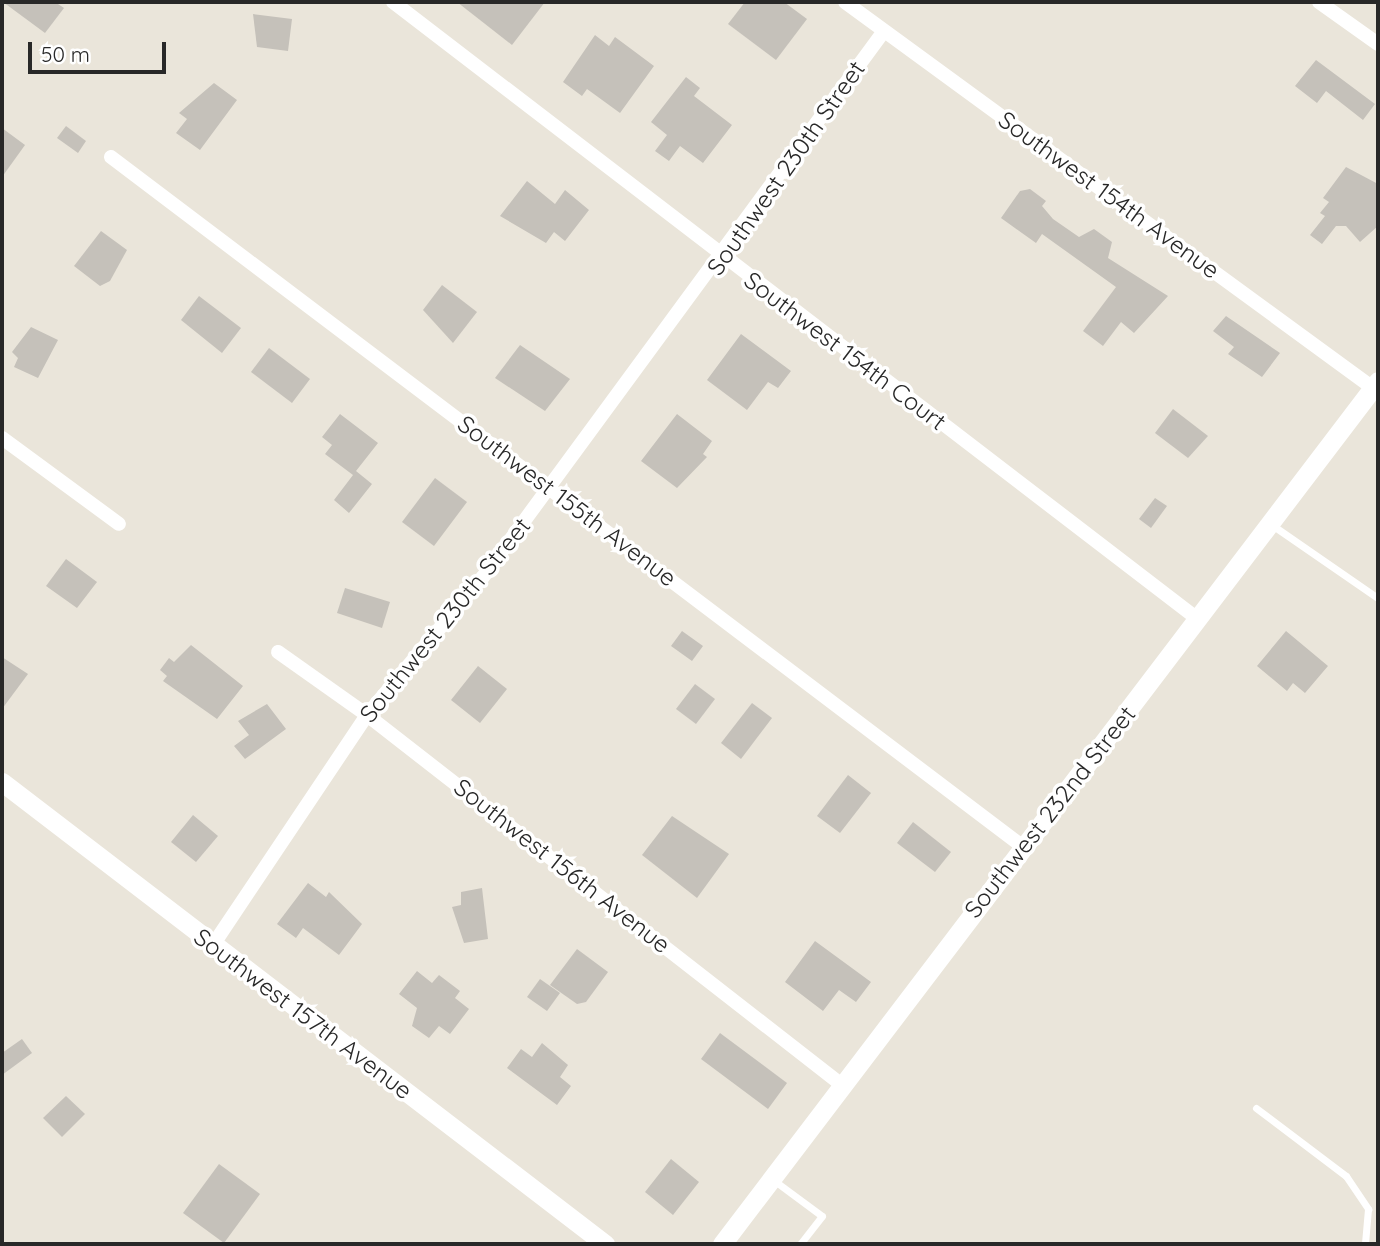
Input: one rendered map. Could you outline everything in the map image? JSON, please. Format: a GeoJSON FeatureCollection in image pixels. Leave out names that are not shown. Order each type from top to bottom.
{"type":"FeatureCollection","features":[{"type":"Feature","properties":{"kind":"street","name":"Southwest 154th Court"},"geometry":{"type":"LineString","coordinates":[[393,2],[719,256],[1199,620]]}},
{"type":"Feature","properties":{"kind":"street","name":"Southwest 154th Avenue"},"geometry":{"type":"LineString","coordinates":[[845,2],[1376,385]]}},
{"type":"Feature","properties":{"kind":"street"},"geometry":{"type":"LineString","coordinates":[[1319,2],[1378,44]]}},
{"type":"Feature","properties":{"kind":"street","name":"Southwest 230th Street"},"geometry":{"type":"LineString","coordinates":[[213,945],[367,715],[549,487],[884,31]]}},
{"type":"Feature","properties":{"kind":"street","name":"Southwest 155th Avenue"},"geometry":{"type":"LineString","coordinates":[[111,157],[1022,846]]}},
{"type":"Feature","properties":{"kind":"street","name":"Southwest 232nd Street"},"geometry":{"type":"LineString","coordinates":[[722,1244],[1022,846],[1199,620],[1376,385]]}},
{"type":"Feature","properties":{"kind":"street"},"geometry":{"type":"LineString","coordinates":[[2,438],[119,524]]}},
{"type":"Feature","properties":{"kind":"street","name":"Southwest 156th Avenue"},"geometry":{"type":"LineString","coordinates":[[278,652],[367,715],[842,1085]]}},
{"type":"Feature","properties":{"kind":"street","name":"Southwest 157th Avenue"},"geometry":{"type":"LineString","coordinates":[[2,782],[605,1244]]}},
{"type":"Feature","properties":{"kind":"lane"},"geometry":{"type":"LineString","coordinates":[[1271,524],[1378,598]]}},
{"type":"Feature","properties":{"kind":"lane"},"geometry":{"type":"LineString","coordinates":[[1256,1108],[1346,1176],[1368,1209],[1365,1244]]}},
{"type":"Feature","properties":{"kind":"lane"},"geometry":{"type":"LineString","coordinates":[[772,1178],[822,1216],[800,1244]]}},
{"type":"Feature","properties":{"kind":"building"},"geometry":{"type":"Polygon","coordinates":[[[3,2],[55,2],[64,8],[45,33],[3,2]]]}},
{"type":"Feature","properties":{"kind":"building"},"geometry":{"type":"Polygon","coordinates":[[[457,2],[545,2],[512,45],[457,2]]]}},
{"type":"Feature","properties":{"kind":"building"},"geometry":{"type":"Polygon","coordinates":[[[745,2],[784,2],[807,19],[776,60],[728,24],[745,2]]]}},
{"type":"Feature","properties":{"kind":"building"},"geometry":{"type":"Polygon","coordinates":[[[253,14],[292,19],[288,51],[257,47],[253,14]]]}},
{"type":"Feature","properties":{"kind":"building"},"geometry":{"type":"Polygon","coordinates":[[[595,35],[609,46],[615,37],[654,66],[620,113],[587,89],[582,96],[563,82],[595,35]]]}},
{"type":"Feature","properties":{"kind":"building"},"geometry":{"type":"Polygon","coordinates":[[[1316,60],[1375,104],[1363,120],[1326,91],[1317,103],[1295,86],[1316,60]]]}},
{"type":"Feature","properties":{"kind":"building"},"geometry":{"type":"Polygon","coordinates":[[[686,77],[700,88],[694,96],[732,125],[703,163],[680,146],[669,161],[655,151],[667,135],[651,122],[686,77]]]}},
{"type":"Feature","properties":{"kind":"building"},"geometry":{"type":"Polygon","coordinates":[[[214,83],[237,100],[200,150],[176,133],[187,119],[179,113],[214,83]]]}},
{"type":"Feature","properties":{"kind":"building"},"geometry":{"type":"Polygon","coordinates":[[[66,126],[86,141],[78,153],[57,138],[66,126]]]}},
{"type":"Feature","properties":{"kind":"building"},"geometry":{"type":"Polygon","coordinates":[[[2,128],[25,145],[2,177],[2,128]]]}},
{"type":"Feature","properties":{"kind":"building"},"geometry":{"type":"Polygon","coordinates":[[[1346,167],[1378,184],[1378,226],[1360,242],[1346,226],[1336,226],[1322,244],[1310,235],[1325,216],[1320,213],[1329,202],[1323,198],[1346,167]]]}},
{"type":"Feature","properties":{"kind":"building"},"geometry":{"type":"Polygon","coordinates":[[[527,181],[555,204],[565,190],[589,210],[565,241],[554,232],[546,243],[500,216],[527,181]]]}},
{"type":"Feature","properties":{"kind":"building"},"geometry":{"type":"Polygon","coordinates":[[[1030,189],[1046,201],[1042,206],[1053,219],[1079,237],[1094,229],[1112,242],[1108,258],[1168,296],[1134,333],[1121,322],[1103,346],[1083,331],[1116,287],[1042,234],[1036,243],[1001,218],[1020,191],[1030,189]]]}},
{"type":"Feature","properties":{"kind":"building"},"geometry":{"type":"Polygon","coordinates":[[[101,231],[127,250],[110,281],[100,286],[74,266],[101,231]]]}},
{"type":"Feature","properties":{"kind":"building"},"geometry":{"type":"Polygon","coordinates":[[[442,285],[477,312],[453,343],[423,310],[442,285]]]}},
{"type":"Feature","properties":{"kind":"building"},"geometry":{"type":"Polygon","coordinates":[[[199,296],[241,328],[222,353],[181,320],[199,296]]]}},
{"type":"Feature","properties":{"kind":"building"},"geometry":{"type":"Polygon","coordinates":[[[1226,316],[1280,353],[1262,377],[1228,354],[1234,347],[1213,331],[1226,316]]]}},
{"type":"Feature","properties":{"kind":"building"},"geometry":{"type":"Polygon","coordinates":[[[31,327],[58,340],[38,378],[14,367],[18,358],[12,352],[31,327]]]}},
{"type":"Feature","properties":{"kind":"building"},"geometry":{"type":"Polygon","coordinates":[[[741,334],[791,371],[778,388],[768,382],[747,410],[707,380],[741,334]]]}},
{"type":"Feature","properties":{"kind":"building"},"geometry":{"type":"Polygon","coordinates":[[[520,345],[570,379],[545,411],[495,378],[520,345]]]}},
{"type":"Feature","properties":{"kind":"building"},"geometry":{"type":"Polygon","coordinates":[[[269,348],[310,379],[292,403],[251,372],[269,348]]]}},
{"type":"Feature","properties":{"kind":"building"},"geometry":{"type":"Polygon","coordinates":[[[1173,409],[1208,436],[1188,458],[1155,433],[1173,409]]]}},
{"type":"Feature","properties":{"kind":"building"},"geometry":{"type":"Polygon","coordinates":[[[340,414],[378,443],[356,471],[372,484],[349,513],[334,500],[353,475],[325,454],[332,445],[322,437],[340,414]]]}},
{"type":"Feature","properties":{"kind":"building"},"geometry":{"type":"Polygon","coordinates":[[[677,414],[712,441],[703,454],[707,457],[677,488],[641,461],[677,414]]]}},
{"type":"Feature","properties":{"kind":"building"},"geometry":{"type":"Polygon","coordinates":[[[435,478],[467,502],[434,546],[402,522],[435,478]]]}},
{"type":"Feature","properties":{"kind":"building"},"geometry":{"type":"Polygon","coordinates":[[[1155,498],[1167,506],[1151,528],[1139,519],[1155,498]]]}},
{"type":"Feature","properties":{"kind":"building"},"geometry":{"type":"Polygon","coordinates":[[[66,559],[97,582],[77,608],[46,586],[66,559]]]}},
{"type":"Feature","properties":{"kind":"building"},"geometry":{"type":"Polygon","coordinates":[[[345,588],[390,602],[382,628],[337,613],[345,588]]]}},
{"type":"Feature","properties":{"kind":"building"},"geometry":{"type":"Polygon","coordinates":[[[682,631],[703,646],[692,661],[671,646],[682,631]]]}},
{"type":"Feature","properties":{"kind":"building"},"geometry":{"type":"Polygon","coordinates":[[[1286,631],[1328,666],[1305,693],[1293,683],[1287,691],[1257,666],[1286,631]]]}},
{"type":"Feature","properties":{"kind":"building"},"geometry":{"type":"Polygon","coordinates":[[[191,645],[243,686],[217,719],[163,681],[167,676],[160,670],[169,658],[174,662],[191,645]]]}},
{"type":"Feature","properties":{"kind":"building"},"geometry":{"type":"Polygon","coordinates":[[[2,657],[28,674],[2,709],[2,657]]]}},
{"type":"Feature","properties":{"kind":"building"},"geometry":{"type":"Polygon","coordinates":[[[478,666],[507,689],[480,723],[451,700],[478,666]]]}},
{"type":"Feature","properties":{"kind":"building"},"geometry":{"type":"Polygon","coordinates":[[[695,684],[715,699],[696,724],[676,709],[695,684]]]}},
{"type":"Feature","properties":{"kind":"building"},"geometry":{"type":"Polygon","coordinates":[[[752,703],[772,718],[741,759],[721,743],[752,703]]]}},
{"type":"Feature","properties":{"kind":"building"},"geometry":{"type":"Polygon","coordinates":[[[267,704],[286,729],[245,759],[234,746],[249,735],[238,721],[267,704]]]}},
{"type":"Feature","properties":{"kind":"building"},"geometry":{"type":"Polygon","coordinates":[[[848,775],[871,793],[840,833],[817,816],[848,775]]]}},
{"type":"Feature","properties":{"kind":"building"},"geometry":{"type":"Polygon","coordinates":[[[193,815],[218,836],[196,862],[171,842],[193,815]]]}},
{"type":"Feature","properties":{"kind":"building"},"geometry":{"type":"Polygon","coordinates":[[[672,816],[729,854],[697,898],[642,855],[672,816]]]}},
{"type":"Feature","properties":{"kind":"building"},"geometry":{"type":"Polygon","coordinates":[[[913,822],[951,852],[935,872],[897,843],[913,822]]]}},
{"type":"Feature","properties":{"kind":"building"},"geometry":{"type":"Polygon","coordinates":[[[308,883],[326,897],[329,892],[362,924],[339,955],[303,928],[296,938],[277,924],[308,883]]]}},
{"type":"Feature","properties":{"kind":"building"},"geometry":{"type":"Polygon","coordinates":[[[482,888],[488,939],[464,943],[452,907],[461,905],[461,892],[482,888]]]}},
{"type":"Feature","properties":{"kind":"building"},"geometry":{"type":"Polygon","coordinates":[[[815,941],[871,982],[856,1002],[839,990],[823,1011],[785,982],[815,941]]]}},
{"type":"Feature","properties":{"kind":"building"},"geometry":{"type":"Polygon","coordinates":[[[577,949],[608,972],[586,1002],[577,1004],[550,985],[577,949]]]}},
{"type":"Feature","properties":{"kind":"building"},"geometry":{"type":"Polygon","coordinates":[[[417,971],[432,983],[439,975],[460,991],[455,998],[469,1009],[450,1034],[439,1026],[429,1038],[412,1026],[417,1008],[399,994],[417,971]]]}},
{"type":"Feature","properties":{"kind":"building"},"geometry":{"type":"Polygon","coordinates":[[[540,979],[560,993],[547,1011],[527,997],[540,979]]]}},
{"type":"Feature","properties":{"kind":"building"},"geometry":{"type":"Polygon","coordinates":[[[720,1033],[787,1083],[768,1109],[701,1059],[720,1033]]]}},
{"type":"Feature","properties":{"kind":"building"},"geometry":{"type":"Polygon","coordinates":[[[22,1039],[32,1053],[2,1075],[2,1053],[22,1039]]]}},
{"type":"Feature","properties":{"kind":"building"},"geometry":{"type":"Polygon","coordinates":[[[542,1043],[568,1065],[560,1077],[571,1086],[557,1105],[507,1068],[521,1049],[532,1057],[542,1043]]]}},
{"type":"Feature","properties":{"kind":"building"},"geometry":{"type":"Polygon","coordinates":[[[66,1096],[85,1114],[62,1137],[43,1118],[66,1096]]]}},
{"type":"Feature","properties":{"kind":"building"},"geometry":{"type":"Polygon","coordinates":[[[671,1159],[699,1182],[673,1215],[645,1192],[671,1159]]]}},
{"type":"Feature","properties":{"kind":"building"},"geometry":{"type":"Polygon","coordinates":[[[219,1164],[260,1194],[224,1243],[183,1213],[219,1164]]]}}]}
